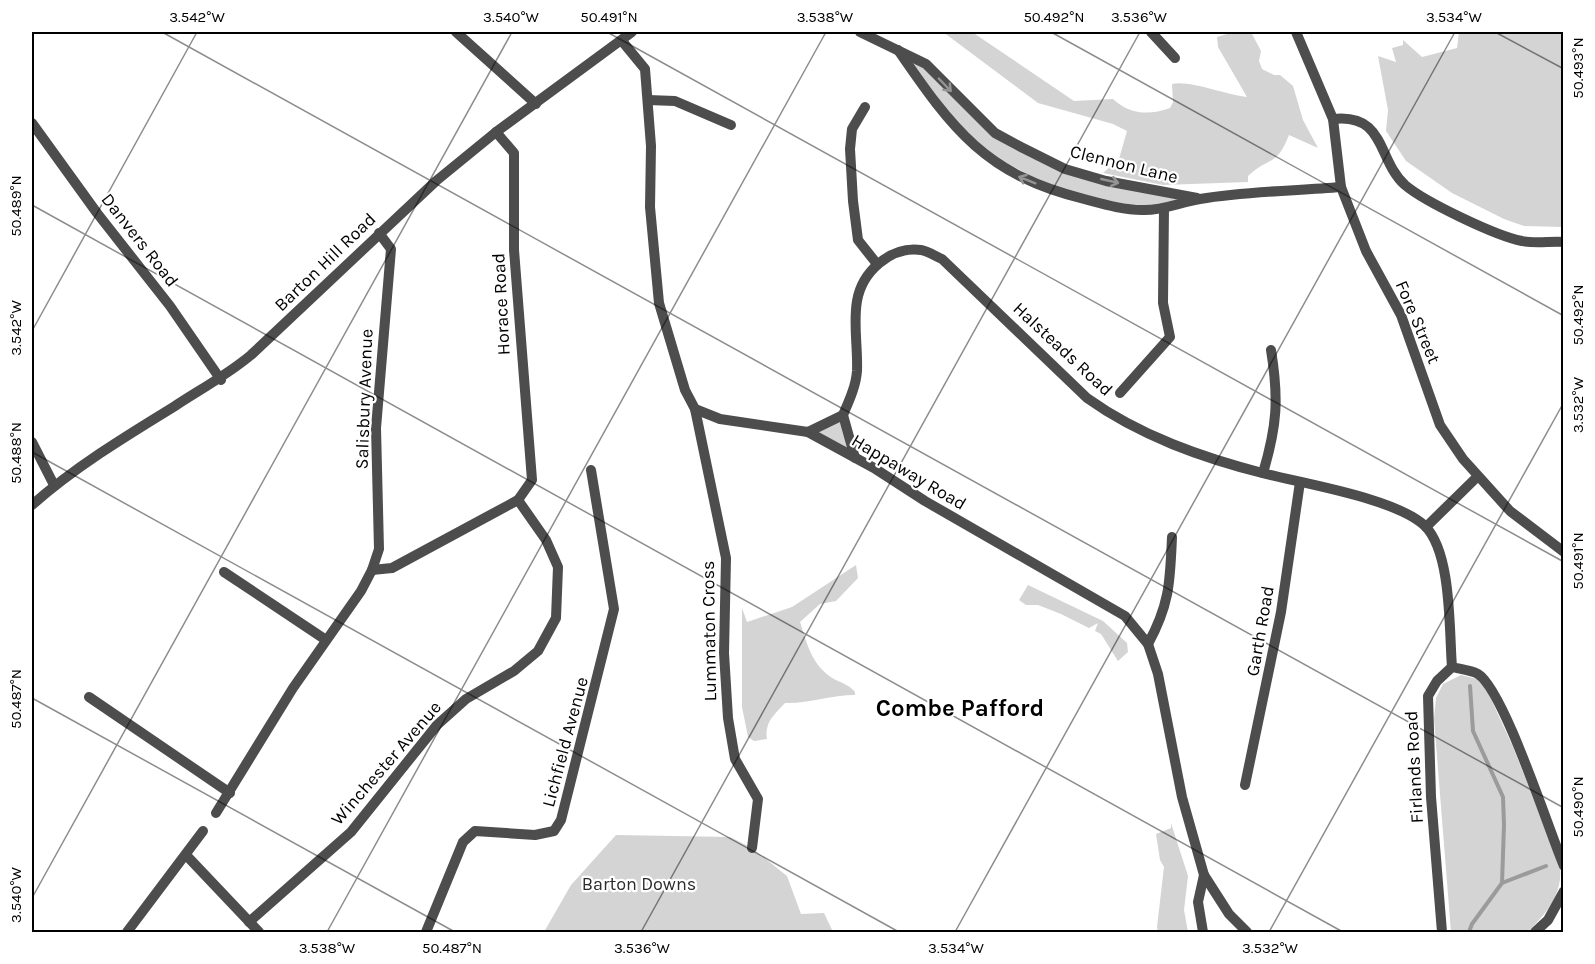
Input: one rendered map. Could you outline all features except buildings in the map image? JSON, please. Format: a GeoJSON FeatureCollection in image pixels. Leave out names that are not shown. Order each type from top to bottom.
{"type":"FeatureCollection","features":[{"type":"Feature","properties":{"kind":"street","name":"Barton Hill Road"},"geometry":{"type":"LineString","coordinates":[[32,505],[54,485],[175,406],[221,380],[251,355],[379,233],[496,132],[632,32]]}},
{"type":"Feature","properties":{"kind":"street","name":"Clennon Lane"},"geometry":{"type":"LineString","coordinates":[[860,32],[926,64],[995,133],[1065,169],[1106,181],[1200,199]]}},
{"type":"Feature","properties":{"kind":"street"},"geometry":{"type":"LineString","coordinates":[[1151,32],[1175,58]]}},
{"type":"Feature","properties":{"kind":"street","name":"Fore Street"},"geometry":{"type":"LineString","coordinates":[[1296,32],[1333,119],[1341,187],[1366,251],[1401,315],[1440,425],[1477,477],[1510,511],[1563,552]]}},
{"type":"Feature","properties":{"kind":"street"},"geometry":{"type":"LineString","coordinates":[[463,34],[536,104]]}},
{"type":"Feature","properties":{"kind":"street"},"geometry":{"type":"LineString","coordinates":[[621,41],[645,69],[651,146],[650,207],[660,303],[685,390],[695,409]]}},
{"type":"Feature","properties":{"kind":"street","name":"Clennon Lane"},"geometry":{"type":"LineString","coordinates":[[898,50],[942,113],[969,143],[1000,167],[1065,194],[1132,209],[1164,208],[1200,199],[1341,187]]}},
{"type":"Feature","properties":{"kind":"street"},"geometry":{"type":"LineString","coordinates":[[648,100],[675,101],[731,125]]}},
{"type":"Feature","properties":{"kind":"street"},"geometry":{"type":"LineString","coordinates":[[855,458],[843,415],[854,388],[857,371],[854,330],[857,299],[866,277],[877,264],[858,240],[853,201],[852,129],[865,106]]}},
{"type":"Feature","properties":{"kind":"street"},"geometry":{"type":"LineString","coordinates":[[1333,119],[1346,117],[1368,126],[1404,184],[1466,220],[1522,241],[1563,242]]}},
{"type":"Feature","properties":{"kind":"street","name":"Danvers Road"},"geometry":{"type":"LineString","coordinates":[[32,123],[97,213],[170,306],[221,380]]}},
{"type":"Feature","properties":{"kind":"street","name":"Horace Road"},"geometry":{"type":"LineString","coordinates":[[496,132],[514,153],[514,250],[532,480],[518,500]]}},
{"type":"Feature","properties":{"kind":"street"},"geometry":{"type":"LineString","coordinates":[[1120,393],[1170,337],[1163,303],[1164,208]]}},
{"type":"Feature","properties":{"kind":"street","name":"Salisbury Avenue"},"geometry":{"type":"LineString","coordinates":[[216,813],[230,794],[293,688],[372,570],[379,549],[376,428],[391,249],[379,233]]}},
{"type":"Feature","properties":{"kind":"street","name":"Halsteads Road"},"geometry":{"type":"LineString","coordinates":[[877,264],[889,256],[921,250],[942,259],[1088,398],[1107,412],[1160,440],[1263,473],[1392,507],[1426,527]]}},
{"type":"Feature","properties":{"kind":"street"},"geometry":{"type":"LineString","coordinates":[[1263,473],[1275,433],[1275,377],[1271,350]]}},
{"type":"Feature","properties":{"kind":"street","name":"Happaway Road"},"geometry":{"type":"LineString","coordinates":[[695,409],[720,419],[808,432],[1125,616],[1148,644],[1170,725],[1182,797],[1204,874],[1229,914],[1247,933]]}},
{"type":"Feature","properties":{"kind":"street","name":"Lummaton Cross"},"geometry":{"type":"LineString","coordinates":[[695,409],[726,558],[724,653],[728,718],[735,759],[758,799],[752,848]]}},
{"type":"Feature","properties":{"kind":"street"},"geometry":{"type":"LineString","coordinates":[[808,432],[843,415]]}},
{"type":"Feature","properties":{"kind":"street"},"geometry":{"type":"LineString","coordinates":[[32,442],[54,485]]}},
{"type":"Feature","properties":{"kind":"street","name":"Lichfield Avenue"},"geometry":{"type":"LineString","coordinates":[[426,933],[463,842],[475,831],[535,835],[554,831],[561,820],[614,609],[591,470]]}},
{"type":"Feature","properties":{"kind":"street"},"geometry":{"type":"LineString","coordinates":[[1477,477],[1426,527],[1439,550],[1444,568],[1452,667],[1477,673],[1489,684],[1536,791],[1562,860]]}},
{"type":"Feature","properties":{"kind":"street","name":"Garth Road"},"geometry":{"type":"LineString","coordinates":[[1245,785],[1281,612],[1300,482]]}},
{"type":"Feature","properties":{"kind":"street"},"geometry":{"type":"LineString","coordinates":[[372,570],[392,568],[518,500]]}},
{"type":"Feature","properties":{"kind":"street","name":"Winchester Avenue"},"geometry":{"type":"LineString","coordinates":[[249,922],[351,832],[437,724],[466,699],[514,671],[538,651],[556,618],[558,567],[546,540],[518,500]]}},
{"type":"Feature","properties":{"kind":"street"},"geometry":{"type":"LineString","coordinates":[[1148,644],[1162,617],[1167,596],[1172,537]]}},
{"type":"Feature","properties":{"kind":"street"},"geometry":{"type":"LineString","coordinates":[[224,572],[326,640]]}},
{"type":"Feature","properties":{"kind":"street","name":"Firlands Road"},"geometry":{"type":"LineString","coordinates":[[1442,933],[1431,797],[1428,696],[1437,681],[1452,667]]}},
{"type":"Feature","properties":{"kind":"street"},"geometry":{"type":"LineString","coordinates":[[89,697],[230,794]]}},
{"type":"Feature","properties":{"kind":"street"},"geometry":{"type":"LineString","coordinates":[[128,933],[203,831]]}},
{"type":"Feature","properties":{"kind":"street"},"geometry":{"type":"LineString","coordinates":[[186,855],[259,933]]}},
{"type":"Feature","properties":{"kind":"street"},"geometry":{"type":"LineString","coordinates":[[1203,933],[1198,902],[1204,874]]}},
{"type":"Feature","properties":{"kind":"street"},"geometry":{"type":"LineString","coordinates":[[1535,933],[1548,920],[1563,891]]}},
{"type":"Feature","properties":{"kind":"green space"},"geometry":{"type":"Polygon","coordinates":[[[943,32],[972,32],[1074,101],[1113,99],[1132,111],[1147,113],[1170,108],[1173,102],[1172,84],[1188,84],[1247,97],[1218,47],[1217,37],[1234,32],[1251,32],[1261,51],[1259,61],[1262,69],[1274,75],[1280,75],[1293,86],[1303,120],[1318,148],[1289,135],[1280,153],[1248,176],[1248,182],[1163,185],[1103,173],[1119,159],[1127,131],[1113,124],[1038,103],[943,32]]]}},
{"type":"Feature","properties":{"kind":"green space"},"geometry":{"type":"Polygon","coordinates":[[[1459,32],[1563,32],[1563,227],[1524,226],[1504,219],[1452,193],[1406,161],[1386,131],[1388,110],[1378,56],[1396,62],[1392,48],[1403,45],[1403,40],[1422,57],[1457,48],[1459,32]]]}},
{"type":"Feature","properties":{"kind":"green space"},"geometry":{"type":"Polygon","coordinates":[[[898,50],[926,64],[995,133],[1065,169],[1200,199],[1143,210],[1065,194],[969,143],[898,50]]]}},
{"type":"Feature","properties":{"kind":"green space"},"geometry":{"type":"Polygon","coordinates":[[[843,415],[855,458],[808,432],[843,415]]]}},
{"type":"Feature","properties":{"kind":"green space"},"geometry":{"type":"Polygon","coordinates":[[[856,565],[858,578],[836,601],[820,604],[800,622],[811,654],[820,668],[845,684],[855,692],[855,695],[785,703],[769,723],[767,739],[754,741],[748,737],[742,707],[742,608],[747,622],[792,607],[856,565]]]}},
{"type":"Feature","properties":{"kind":"green space"},"geometry":{"type":"Polygon","coordinates":[[[1028,585],[1103,621],[1127,643],[1128,652],[1118,661],[1101,634],[1095,631],[1098,623],[1089,628],[1038,605],[1026,605],[1019,600],[1028,585]]]}},
{"type":"Feature","properties":{"kind":"green space"},"geometry":{"type":"Polygon","coordinates":[[[1461,675],[1477,679],[1485,686],[1513,747],[1560,866],[1559,886],[1552,903],[1527,932],[1451,932],[1434,719],[1436,698],[1443,684],[1461,675]]]}},
{"type":"Feature","properties":{"kind":"green space"},"geometry":{"type":"Polygon","coordinates":[[[1171,823],[1188,876],[1184,910],[1188,932],[1158,932],[1157,927],[1164,867],[1160,860],[1156,834],[1171,828],[1171,823]]]}},
{"type":"Feature","properties":{"kind":"green space","name":"Barton Downs"},"geometry":{"type":"Polygon","coordinates":[[[616,835],[730,837],[752,848],[787,876],[801,914],[824,913],[833,932],[544,932],[571,885],[616,835]]]}},
{"type":"Feature","properties":{"kind":"waterway"},"geometry":{"type":"LineString","coordinates":[[1469,932],[1472,924],[1502,883],[1504,825],[1503,797],[1473,731],[1470,686]]}},
{"type":"Feature","properties":{"kind":"waterway"},"geometry":{"type":"LineString","coordinates":[[1502,883],[1546,866]]}},
{"type":"Feature","properties":{"kind":"district","name":"Combe Pafford"},"geometry":{"type":"Point","coordinates":[960,708]}}]}
